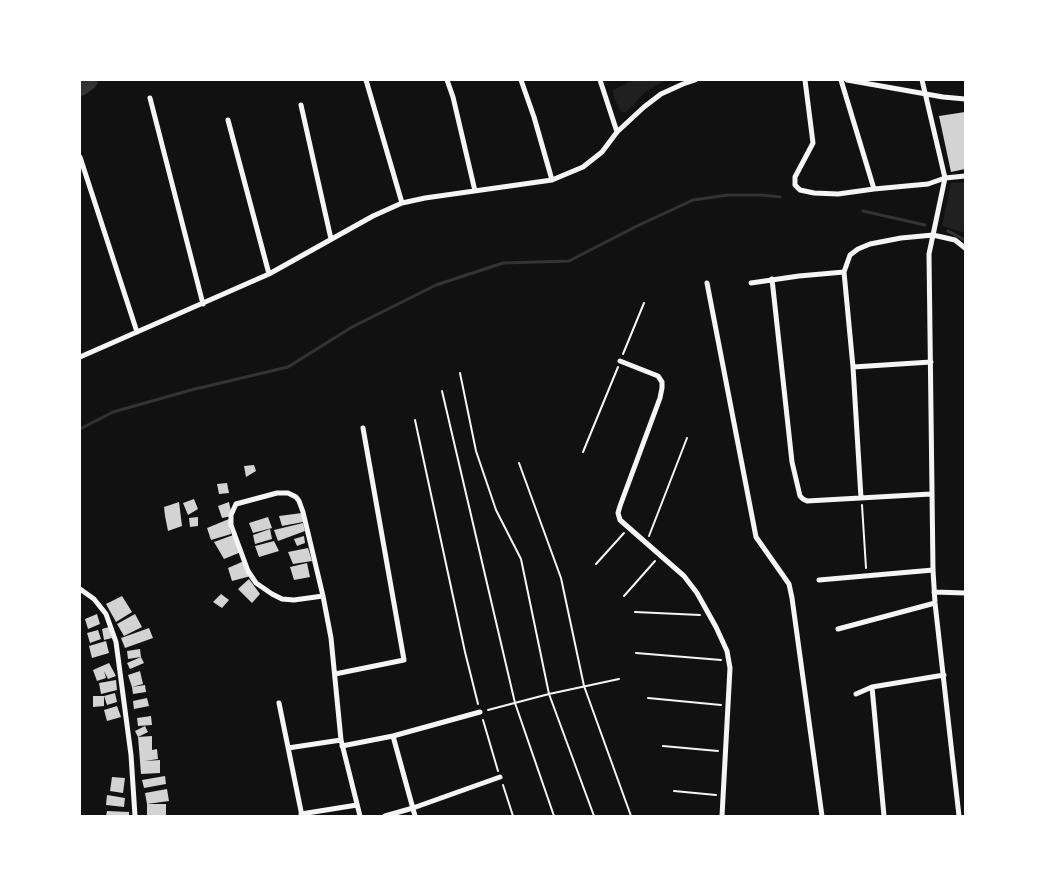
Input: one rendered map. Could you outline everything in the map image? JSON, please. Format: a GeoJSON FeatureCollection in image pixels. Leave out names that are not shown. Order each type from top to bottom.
{"type":"FeatureCollection","features":[{"type":"Feature","properties":{"kind":"street"},"geometry":{"type":"LineString","coordinates":[[366,80],[402,203]]}},
{"type":"Feature","properties":{"kind":"street"},"geometry":{"type":"LineString","coordinates":[[447,80],[453,97],[475,191]]}},
{"type":"Feature","properties":{"kind":"street"},"geometry":{"type":"LineString","coordinates":[[521,80],[552,180]]}},
{"type":"Feature","properties":{"kind":"street"},"geometry":{"type":"LineString","coordinates":[[600,80],[617,132]]}},
{"type":"Feature","properties":{"kind":"street"},"geometry":{"type":"LineString","coordinates":[[80,357],[269,274],[373,216],[402,203],[552,180],[583,167],[602,152],[617,132],[644,107],[661,94],[682,82],[695,80]]}},
{"type":"Feature","properties":{"kind":"street"},"geometry":{"type":"LineString","coordinates":[[804,80],[813,143],[794,177],[795,185],[800,190],[814,193],[838,194],[928,184],[945,178],[965,176]]}},
{"type":"Feature","properties":{"kind":"street"},"geometry":{"type":"LineString","coordinates":[[841,80],[874,189]]}},
{"type":"Feature","properties":{"kind":"street"},"geometry":{"type":"LineString","coordinates":[[847,80],[943,97],[965,99]]}},
{"type":"Feature","properties":{"kind":"street"},"geometry":{"type":"LineString","coordinates":[[922,80],[945,178],[929,254],[931,494],[934,592],[959,816]]}},
{"type":"Feature","properties":{"kind":"street"},"geometry":{"type":"LineString","coordinates":[[150,98],[202,304]]}},
{"type":"Feature","properties":{"kind":"street"},"geometry":{"type":"LineString","coordinates":[[301,105],[331,239]]}},
{"type":"Feature","properties":{"kind":"street"},"geometry":{"type":"LineString","coordinates":[[228,120],[269,274]]}},
{"type":"Feature","properties":{"kind":"street"},"geometry":{"type":"LineString","coordinates":[[80,157],[137,332]]}},
{"type":"Feature","properties":{"kind":"street"},"geometry":{"type":"LineString","coordinates":[[861,498],[853,367],[844,272],[850,255],[870,244],[901,238],[933,235],[955,240],[965,248]]}},
{"type":"Feature","properties":{"kind":"street"},"geometry":{"type":"LineString","coordinates":[[751,283],[772,279],[844,272]]}},
{"type":"Feature","properties":{"kind":"street"},"geometry":{"type":"LineString","coordinates":[[772,279],[792,462],[800,496],[807,501],[931,494]]}},
{"type":"Feature","properties":{"kind":"street"},"geometry":{"type":"LineString","coordinates":[[707,283],[756,537],[789,584],[822,816]]}},
{"type":"Feature","properties":{"kind":"street"},"geometry":{"type":"LineString","coordinates":[[620,361],[658,376],[662,382],[660,398],[620,506],[618,513],[620,520],[684,576],[710,615],[727,651],[730,668],[722,816]]}},
{"type":"Feature","properties":{"kind":"street"},"geometry":{"type":"LineString","coordinates":[[853,367],[931,362]]}},
{"type":"Feature","properties":{"kind":"street"},"geometry":{"type":"LineString","coordinates":[[335,674],[404,660],[363,428]]}},
{"type":"Feature","properties":{"kind":"street"},"geometry":{"type":"LineString","coordinates":[[323,596],[294,600],[282,599],[256,583],[248,571],[231,525],[236,504],[288,493],[296,497],[303,512],[323,596],[331,638],[342,746],[360,816]]}},
{"type":"Feature","properties":{"kind":"street"},"geometry":{"type":"LineString","coordinates":[[819,580],[933,570]]}},
{"type":"Feature","properties":{"kind":"street"},"geometry":{"type":"LineString","coordinates":[[80,589],[94,599],[106,614],[116,642],[131,755],[135,816]]}},
{"type":"Feature","properties":{"kind":"street"},"geometry":{"type":"LineString","coordinates":[[934,592],[965,593]]}},
{"type":"Feature","properties":{"kind":"street"},"geometry":{"type":"LineString","coordinates":[[838,629],[935,602]]}},
{"type":"Feature","properties":{"kind":"street"},"geometry":{"type":"LineString","coordinates":[[856,694],[872,688],[944,675]]}},
{"type":"Feature","properties":{"kind":"street"},"geometry":{"type":"LineString","coordinates":[[872,688],[884,816]]}},
{"type":"Feature","properties":{"kind":"street"},"geometry":{"type":"LineString","coordinates":[[279,703],[302,815],[356,805]]}},
{"type":"Feature","properties":{"kind":"street"},"geometry":{"type":"LineString","coordinates":[[342,746],[393,736],[480,712]]}},
{"type":"Feature","properties":{"kind":"street"},"geometry":{"type":"LineString","coordinates":[[393,736],[415,816]]}},
{"type":"Feature","properties":{"kind":"street"},"geometry":{"type":"LineString","coordinates":[[288,748],[341,740]]}},
{"type":"Feature","properties":{"kind":"street"},"geometry":{"type":"LineString","coordinates":[[385,816],[500,777]]}},
{"type":"Feature","properties":{"kind":"path"},"geometry":{"type":"LineString","coordinates":[[583,452],[644,303]]}},
{"type":"Feature","properties":{"kind":"path"},"geometry":{"type":"LineString","coordinates":[[460,373],[476,451],[496,510],[521,559],[549,694],[594,816]]}},
{"type":"Feature","properties":{"kind":"path"},"geometry":{"type":"LineString","coordinates":[[442,391],[515,703],[554,816]]}},
{"type":"Feature","properties":{"kind":"path"},"geometry":{"type":"LineString","coordinates":[[415,420],[465,652],[480,712],[513,816]]}},
{"type":"Feature","properties":{"kind":"path"},"geometry":{"type":"LineString","coordinates":[[646,543],[687,438]]}},
{"type":"Feature","properties":{"kind":"path"},"geometry":{"type":"LineString","coordinates":[[519,463],[561,578],[584,686],[631,816]]}},
{"type":"Feature","properties":{"kind":"path"},"geometry":{"type":"LineString","coordinates":[[861,498],[867,575]]}},
{"type":"Feature","properties":{"kind":"path"},"geometry":{"type":"LineString","coordinates":[[596,564],[629,527]]}},
{"type":"Feature","properties":{"kind":"path"},"geometry":{"type":"LineString","coordinates":[[624,596],[660,555]]}},
{"type":"Feature","properties":{"kind":"path"},"geometry":{"type":"LineString","coordinates":[[635,612],[710,615]]}},
{"type":"Feature","properties":{"kind":"path"},"geometry":{"type":"LineString","coordinates":[[636,653],[728,661]]}},
{"type":"Feature","properties":{"kind":"path"},"geometry":{"type":"LineString","coordinates":[[480,712],[549,694],[619,679]]}},
{"type":"Feature","properties":{"kind":"path"},"geometry":{"type":"LineString","coordinates":[[648,698],[728,705]]}},
{"type":"Feature","properties":{"kind":"path"},"geometry":{"type":"LineString","coordinates":[[663,746],[726,752]]}},
{"type":"Feature","properties":{"kind":"path"},"geometry":{"type":"LineString","coordinates":[[674,791],[724,796]]}},
{"type":"Feature","properties":{"kind":"shaded area"},"geometry":{"type":"Polygon","coordinates":[[[634,80],[666,80],[646,91],[626,112],[621,112],[614,98],[613,90],[634,80]]]}},
{"type":"Feature","properties":{"kind":"shaded area"},"geometry":{"type":"Polygon","coordinates":[[[965,182],[965,233],[942,226],[951,183],[965,182]]]}},
{"type":"Feature","properties":{"kind":"building"},"geometry":{"type":"Polygon","coordinates":[[[965,112],[965,169],[951,172],[939,116],[965,112]]]}},
{"type":"Feature","properties":{"kind":"building"},"geometry":{"type":"Polygon","coordinates":[[[254,465],[256,471],[246,477],[244,466],[254,465]]]}},
{"type":"Feature","properties":{"kind":"building"},"geometry":{"type":"Polygon","coordinates":[[[227,483],[229,493],[219,494],[217,484],[227,483]]]}},
{"type":"Feature","properties":{"kind":"building"},"geometry":{"type":"Polygon","coordinates":[[[194,499],[198,509],[188,515],[183,503],[194,499]]]}},
{"type":"Feature","properties":{"kind":"building"},"geometry":{"type":"Polygon","coordinates":[[[179,502],[182,526],[168,531],[164,507],[179,502]]]}},
{"type":"Feature","properties":{"kind":"building"},"geometry":{"type":"Polygon","coordinates":[[[229,502],[232,516],[222,518],[218,506],[229,502]]]}},
{"type":"Feature","properties":{"kind":"building"},"geometry":{"type":"Polygon","coordinates":[[[302,513],[303,522],[282,526],[279,516],[302,513]]]}},
{"type":"Feature","properties":{"kind":"building"},"geometry":{"type":"Polygon","coordinates":[[[198,517],[198,526],[190,527],[189,518],[198,517]]]}},
{"type":"Feature","properties":{"kind":"building"},"geometry":{"type":"Polygon","coordinates":[[[268,517],[272,528],[253,533],[249,523],[268,517]]]}},
{"type":"Feature","properties":{"kind":"building"},"geometry":{"type":"Polygon","coordinates":[[[229,519],[231,534],[211,540],[207,528],[229,519]]]}},
{"type":"Feature","properties":{"kind":"building"},"geometry":{"type":"Polygon","coordinates":[[[303,523],[305,531],[278,541],[274,530],[303,523]]]}},
{"type":"Feature","properties":{"kind":"building"},"geometry":{"type":"Polygon","coordinates":[[[270,529],[272,539],[255,544],[253,535],[270,529]]]}},
{"type":"Feature","properties":{"kind":"building"},"geometry":{"type":"Polygon","coordinates":[[[236,534],[241,552],[224,559],[214,542],[236,534]]]}},
{"type":"Feature","properties":{"kind":"building"},"geometry":{"type":"Polygon","coordinates":[[[304,536],[305,543],[297,546],[294,539],[304,536]]]}},
{"type":"Feature","properties":{"kind":"building"},"geometry":{"type":"Polygon","coordinates":[[[274,541],[279,551],[259,557],[255,546],[274,541]]]}},
{"type":"Feature","properties":{"kind":"building"},"geometry":{"type":"Polygon","coordinates":[[[308,548],[312,561],[293,564],[288,552],[308,548]]]}},
{"type":"Feature","properties":{"kind":"building"},"geometry":{"type":"Polygon","coordinates":[[[244,561],[251,576],[232,581],[228,568],[244,561]]]}},
{"type":"Feature","properties":{"kind":"building"},"geometry":{"type":"Polygon","coordinates":[[[307,563],[310,577],[294,580],[290,567],[307,563]]]}},
{"type":"Feature","properties":{"kind":"building"},"geometry":{"type":"Polygon","coordinates":[[[249,579],[260,594],[252,603],[238,589],[249,579]]]}},
{"type":"Feature","properties":{"kind":"building"},"geometry":{"type":"Polygon","coordinates":[[[221,594],[229,600],[222,608],[213,602],[221,594]]]}},
{"type":"Feature","properties":{"kind":"building"},"geometry":{"type":"Polygon","coordinates":[[[122,596],[132,612],[116,622],[106,604],[122,596]]]}},
{"type":"Feature","properties":{"kind":"building"},"geometry":{"type":"Polygon","coordinates":[[[97,614],[100,624],[88,629],[85,619],[97,614]]]}},
{"type":"Feature","properties":{"kind":"building"},"geometry":{"type":"Polygon","coordinates":[[[135,614],[142,627],[124,636],[117,624],[135,614]]]}},
{"type":"Feature","properties":{"kind":"building"},"geometry":{"type":"Polygon","coordinates":[[[109,627],[112,638],[104,640],[102,629],[109,627]]]}},
{"type":"Feature","properties":{"kind":"building"},"geometry":{"type":"Polygon","coordinates":[[[149,628],[153,638],[125,648],[121,638],[149,628]]]}},
{"type":"Feature","properties":{"kind":"building"},"geometry":{"type":"Polygon","coordinates":[[[98,630],[101,639],[90,643],[87,633],[98,630]]]}},
{"type":"Feature","properties":{"kind":"building"},"geometry":{"type":"Polygon","coordinates":[[[106,641],[109,653],[92,658],[89,646],[106,641]]]}},
{"type":"Feature","properties":{"kind":"building"},"geometry":{"type":"Polygon","coordinates":[[[140,649],[141,657],[128,659],[127,651],[140,649]]]}},
{"type":"Feature","properties":{"kind":"building"},"geometry":{"type":"Polygon","coordinates":[[[141,657],[144,663],[130,669],[127,663],[141,657]]]}},
{"type":"Feature","properties":{"kind":"building"},"geometry":{"type":"Polygon","coordinates":[[[109,663],[116,676],[108,679],[104,671],[106,678],[97,681],[93,670],[109,663]]]}},
{"type":"Feature","properties":{"kind":"building"},"geometry":{"type":"Polygon","coordinates":[[[140,671],[143,684],[132,687],[128,675],[140,671]]]}},
{"type":"Feature","properties":{"kind":"building"},"geometry":{"type":"Polygon","coordinates":[[[116,680],[117,690],[101,694],[99,683],[116,680]]]}},
{"type":"Feature","properties":{"kind":"building"},"geometry":{"type":"Polygon","coordinates":[[[145,685],[146,692],[133,694],[132,687],[145,685]]]}},
{"type":"Feature","properties":{"kind":"building"},"geometry":{"type":"Polygon","coordinates":[[[115,693],[117,702],[107,705],[104,696],[115,693]]]}},
{"type":"Feature","properties":{"kind":"building"},"geometry":{"type":"Polygon","coordinates":[[[93,696],[104,696],[104,706],[93,707],[93,696]]]}},
{"type":"Feature","properties":{"kind":"building"},"geometry":{"type":"Polygon","coordinates":[[[147,698],[149,706],[134,709],[133,701],[147,698]]]}},
{"type":"Feature","properties":{"kind":"building"},"geometry":{"type":"Polygon","coordinates":[[[117,706],[121,717],[107,721],[104,710],[117,706]]]}},
{"type":"Feature","properties":{"kind":"building"},"geometry":{"type":"Polygon","coordinates":[[[151,716],[152,725],[138,726],[137,718],[151,716]]]}},
{"type":"Feature","properties":{"kind":"building"},"geometry":{"type":"Polygon","coordinates":[[[145,726],[148,732],[138,737],[135,731],[145,726]]]}},
{"type":"Feature","properties":{"kind":"building"},"geometry":{"type":"Polygon","coordinates":[[[152,736],[152,750],[157,749],[158,759],[145,761],[160,760],[160,773],[141,774],[138,737],[152,736]]]}},
{"type":"Feature","properties":{"kind":"building"},"geometry":{"type":"Polygon","coordinates":[[[165,776],[166,784],[144,788],[142,780],[165,776]]]}},
{"type":"Feature","properties":{"kind":"building"},"geometry":{"type":"Polygon","coordinates":[[[112,777],[125,778],[123,793],[110,791],[112,777]]]}},
{"type":"Feature","properties":{"kind":"building"},"geometry":{"type":"Polygon","coordinates":[[[167,789],[169,801],[147,804],[145,793],[167,789]]]}},
{"type":"Feature","properties":{"kind":"building"},"geometry":{"type":"Polygon","coordinates":[[[107,795],[125,798],[124,807],[106,805],[107,795]]]}},
{"type":"Feature","properties":{"kind":"building"},"geometry":{"type":"Polygon","coordinates":[[[147,804],[166,804],[166,816],[147,816],[147,804]]]}},
{"type":"Feature","properties":{"kind":"building"},"geometry":{"type":"Polygon","coordinates":[[[107,811],[129,812],[129,816],[106,816],[107,811]]]}},
{"type":"Feature","properties":{"kind":"waterway"},"geometry":{"type":"LineString","coordinates":[[80,86],[88,80]]}},
{"type":"Feature","properties":{"kind":"waterway"},"geometry":{"type":"LineString","coordinates":[[80,429],[113,412],[191,390],[288,367],[352,327],[436,285],[503,263],[569,261],[693,200],[728,195],[780,197]]}},
{"type":"Feature","properties":{"kind":"waterway"},"geometry":{"type":"LineString","coordinates":[[863,211],[925,225]]}},
{"type":"Feature","properties":{"kind":"waterway"},"geometry":{"type":"LineString","coordinates":[[948,231],[965,240]]}}]}
